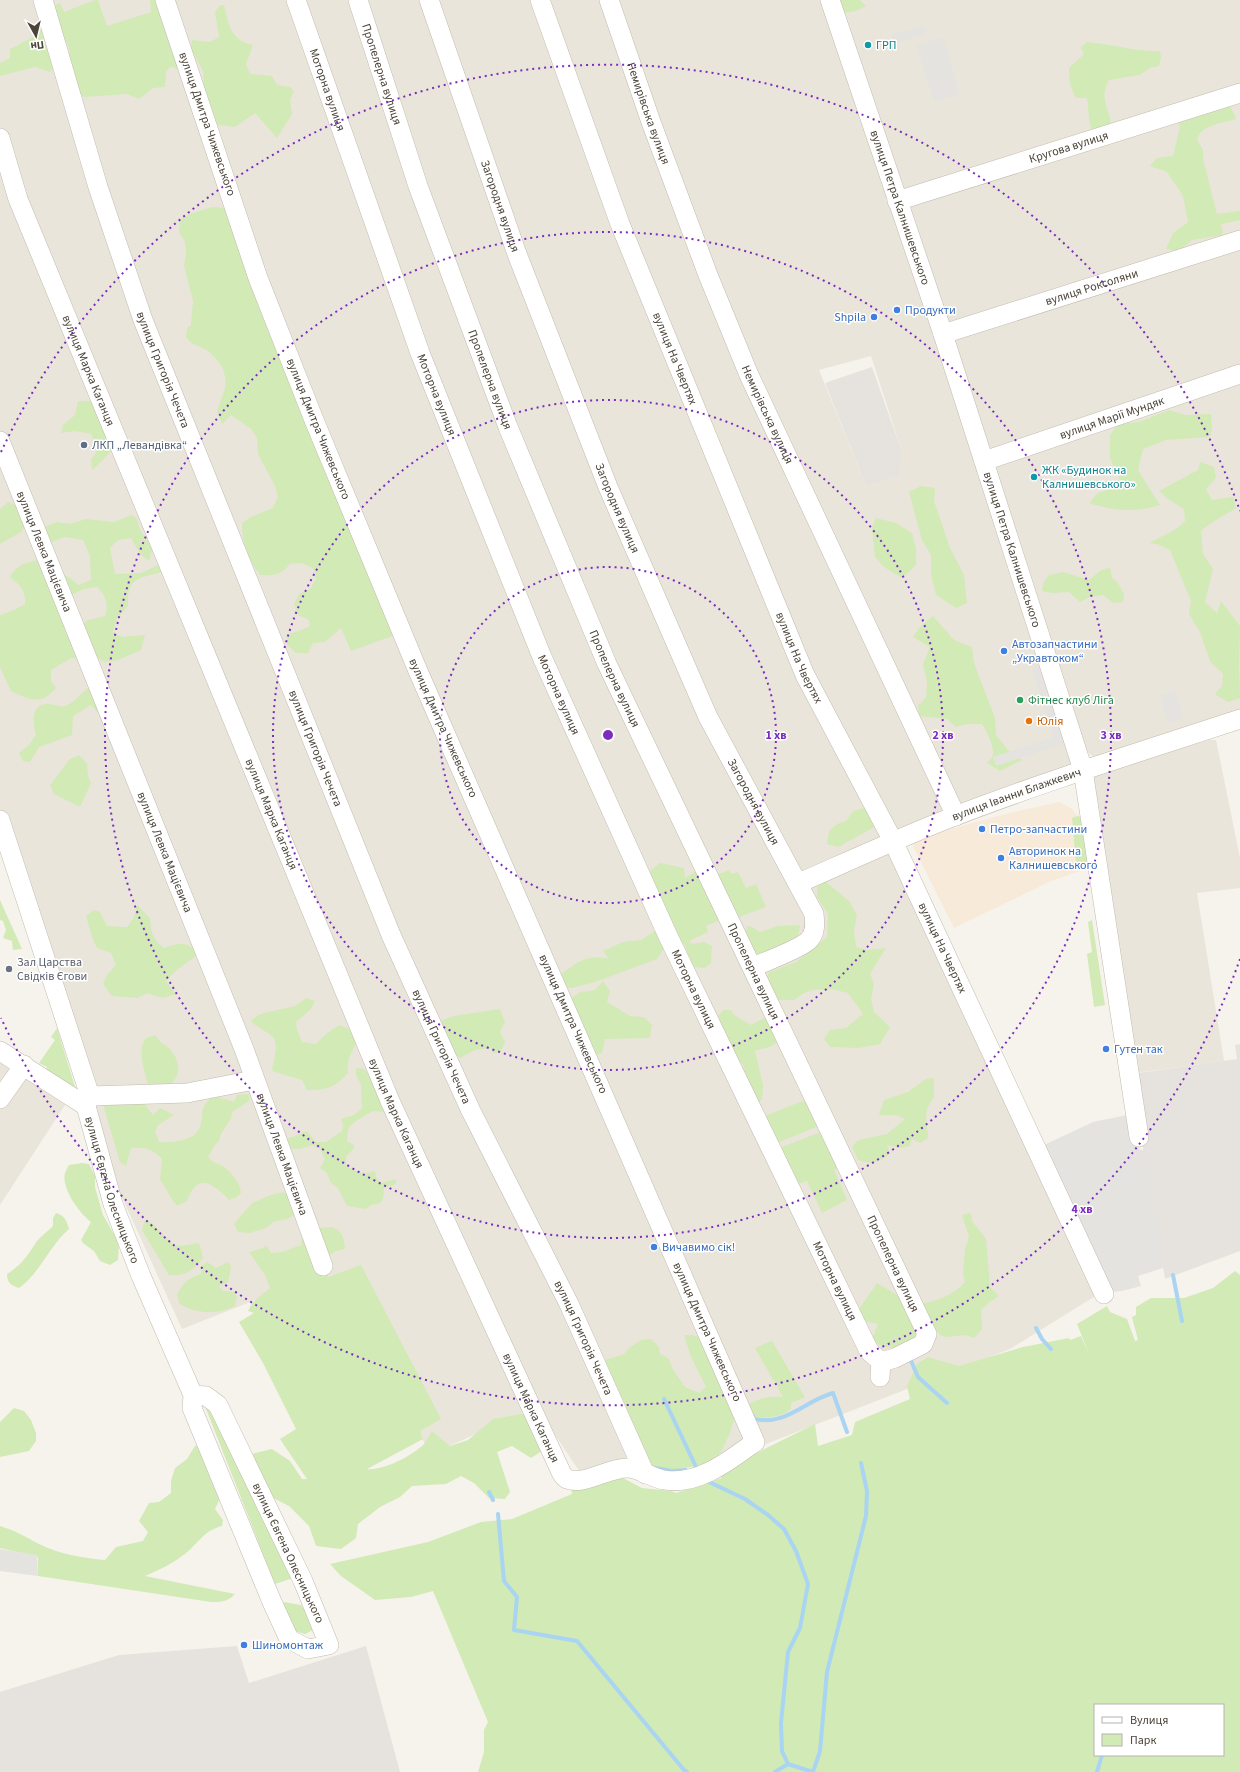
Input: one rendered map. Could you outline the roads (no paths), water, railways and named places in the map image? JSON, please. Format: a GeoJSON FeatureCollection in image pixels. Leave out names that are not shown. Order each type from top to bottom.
{"type":"FeatureCollection","features":[{"type":"Feature","properties":{"kind":"street","name":"вулиця Григорія Чечета"},"geometry":{"type":"LineString","coordinates":[[43,0],[98,187],[143,320],[391,935],[471,1111],[569,1304],[645,1474]]}},
{"type":"Feature","properties":{"kind":"street","name":"вулиця Дмитра Чижевського"},"geometry":{"type":"LineString","coordinates":[[165,0],[258,278],[314,420],[418,671],[755,1442],[719,1468],[685,1480],[665,1480],[645,1474]]}},
{"type":"Feature","properties":{"kind":"street","name":"Моторна вулиця"},"geometry":{"type":"LineString","coordinates":[[296,0],[420,353],[542,657],[682,965],[869,1351],[880,1369],[895,1358],[907,1352]]}},
{"type":"Feature","properties":{"kind":"street","name":"Пропелерна вулиця"},"geometry":{"type":"LineString","coordinates":[[358,0],[418,186],[511,433],[608,664],[927,1334],[923,1344],[907,1352]]}},
{"type":"Feature","properties":{"kind":"street","name":"Загородня вулиця"},"geometry":{"type":"LineString","coordinates":[[429,0],[517,254],[608,487],[708,717],[799,883],[814,914],[814,931],[808,940],[781,955],[753,967]]}},
{"type":"Feature","properties":{"kind":"street","name":"вулиця На Чвертях"},"geometry":{"type":"LineString","coordinates":[[540,0],[620,224],[804,675],[893,841],[1104,1294]]}},
{"type":"Feature","properties":{"kind":"street","name":"Немирівська вулиця"},"geometry":{"type":"LineString","coordinates":[[609,0],[667,165],[708,275],[749,375],[956,816]]}},
{"type":"Feature","properties":{"kind":"street","name":"вулиця Петра Калнишевського"},"geometry":{"type":"LineString","coordinates":[[830,0],[943,334],[1083,770],[1139,1137]]}},
{"type":"Feature","properties":{"kind":"street","name":"Кругова вулиця"},"geometry":{"type":"LineString","coordinates":[[897,201],[1240,93]]}},
{"type":"Feature","properties":{"kind":"street","name":"вулиця Марка Каганця"},"geometry":{"type":"LineString","coordinates":[[0,138],[21,205],[390,1101],[561,1472],[568,1479],[585,1480],[610,1470],[628,1468],[645,1474]]}},
{"type":"Feature","properties":{"kind":"street","name":"вулиця Роксоляни"},"geometry":{"type":"LineString","coordinates":[[943,334],[1240,240]]}},
{"type":"Feature","properties":{"kind":"street","name":"вулиця Марії Мундяк"},"geometry":{"type":"LineString","coordinates":[[984,461],[1240,374]]}},
{"type":"Feature","properties":{"kind":"street","name":"вулиця Левка Мацієвича"},"geometry":{"type":"LineString","coordinates":[[0,441],[244,1049],[254,1080],[323,1266]]}},
{"type":"Feature","properties":{"kind":"street","name":"вулиця Іванни Блажкевич"},"geometry":{"type":"LineString","coordinates":[[799,883],[893,841],[956,816],[1083,770],[1240,719]]}},
{"type":"Feature","properties":{"kind":"street","name":"вулиця Євгена Олесницького"},"geometry":{"type":"LineString","coordinates":[[0,820],[88,1101],[113,1204],[141,1276],[193,1395],[192,1408],[272,1602],[289,1639],[308,1649],[329,1645],[303,1581],[218,1405],[206,1396],[193,1395]]}},
{"type":"Feature","properties":{"kind":"street"},"geometry":{"type":"LineString","coordinates":[[0,1050],[88,1101],[187,1093],[254,1080]]}},
{"type":"Feature","properties":{"kind":"street"},"geometry":{"type":"LineString","coordinates":[[0,1099],[24,1065]]}},
{"type":"Feature","properties":{"kind":"waterway"},"geometry":{"type":"LineString","coordinates":[[1173,1275],[1182,1321]]}},
{"type":"Feature","properties":{"kind":"waterway"},"geometry":{"type":"LineString","coordinates":[[1036,1328],[1042,1339],[1051,1349]]}},
{"type":"Feature","properties":{"kind":"waterway"},"geometry":{"type":"LineString","coordinates":[[909,1356],[918,1377],[947,1403]]}},
{"type":"Feature","properties":{"kind":"waterway"},"geometry":{"type":"LineString","coordinates":[[753,1416],[754,1419],[776,1419],[795,1412],[813,1401],[833,1393],[847,1432]]}},
{"type":"Feature","properties":{"kind":"waterway"},"geometry":{"type":"LineString","coordinates":[[664,1399],[697,1469]]}},
{"type":"Feature","properties":{"kind":"waterway"},"geometry":{"type":"LineString","coordinates":[[813,1772],[820,1751],[827,1672],[866,1516],[867,1491],[861,1463]]}},
{"type":"Feature","properties":{"kind":"waterway"},"geometry":{"type":"LineString","coordinates":[[655,1468],[672,1471],[686,1470]]}},
{"type":"Feature","properties":{"kind":"waterway"},"geometry":{"type":"LineString","coordinates":[[705,1480],[745,1499],[768,1515],[784,1529],[796,1551],[808,1584],[800,1628],[788,1652],[781,1723],[782,1751],[788,1764],[813,1772]]}},
{"type":"Feature","properties":{"kind":"waterway"},"geometry":{"type":"LineString","coordinates":[[489,1492],[493,1500]]}},
{"type":"Feature","properties":{"kind":"waterway"},"geometry":{"type":"LineString","coordinates":[[498,1514],[504,1581],[517,1597],[514,1630],[577,1641],[687,1772]]}},
{"type":"Feature","properties":{"kind":"waterway"},"geometry":{"type":"LineString","coordinates":[[1097,1772],[1102,1756]]}},
{"type":"Feature","properties":{"kind":"waterway"},"geometry":{"type":"LineString","coordinates":[[775,1772],[788,1764]]}},
{"type":"Feature","properties":{"kind":"place","name":"ГРП"},"geometry":{"type":"Point","coordinates":[868,45]}},
{"type":"Feature","properties":{"kind":"place","name":"Продукти"},"geometry":{"type":"Point","coordinates":[897,310]}},
{"type":"Feature","properties":{"kind":"place","name":"Shpila"},"geometry":{"type":"Point","coordinates":[874,317]}},
{"type":"Feature","properties":{"kind":"place","name":"ЛКП „Левандівка“"},"geometry":{"type":"Point","coordinates":[84,445]}},
{"type":"Feature","properties":{"kind":"place","name":"ЖК «Будинок на Калнишевського»"},"geometry":{"type":"Point","coordinates":[1034,477]}},
{"type":"Feature","properties":{"kind":"place","name":"Автозапчастини „Укравтоком“"},"geometry":{"type":"Point","coordinates":[1004,651]}},
{"type":"Feature","properties":{"kind":"place","name":"Фітнес клуб Ліга"},"geometry":{"type":"Point","coordinates":[1020,700]}},
{"type":"Feature","properties":{"kind":"place","name":"Юлія"},"geometry":{"type":"Point","coordinates":[1029,721]}},
{"type":"Feature","properties":{"kind":"place","name":"Петро-запчастини"},"geometry":{"type":"Point","coordinates":[982,829]}},
{"type":"Feature","properties":{"kind":"place","name":"Авторинок на Калнишевського"},"geometry":{"type":"Point","coordinates":[1001,858]}},
{"type":"Feature","properties":{"kind":"place","name":"Зал Царства Свідків Єгови"},"geometry":{"type":"Point","coordinates":[9,969]}},
{"type":"Feature","properties":{"kind":"place","name":"Гутен так"},"geometry":{"type":"Point","coordinates":[1106,1049]}},
{"type":"Feature","properties":{"kind":"place","name":"Вичавимо сік!"},"geometry":{"type":"Point","coordinates":[654,1247]}},
{"type":"Feature","properties":{"kind":"place","name":"Шиномонтаж"},"geometry":{"type":"Point","coordinates":[244,1645]}}]}
